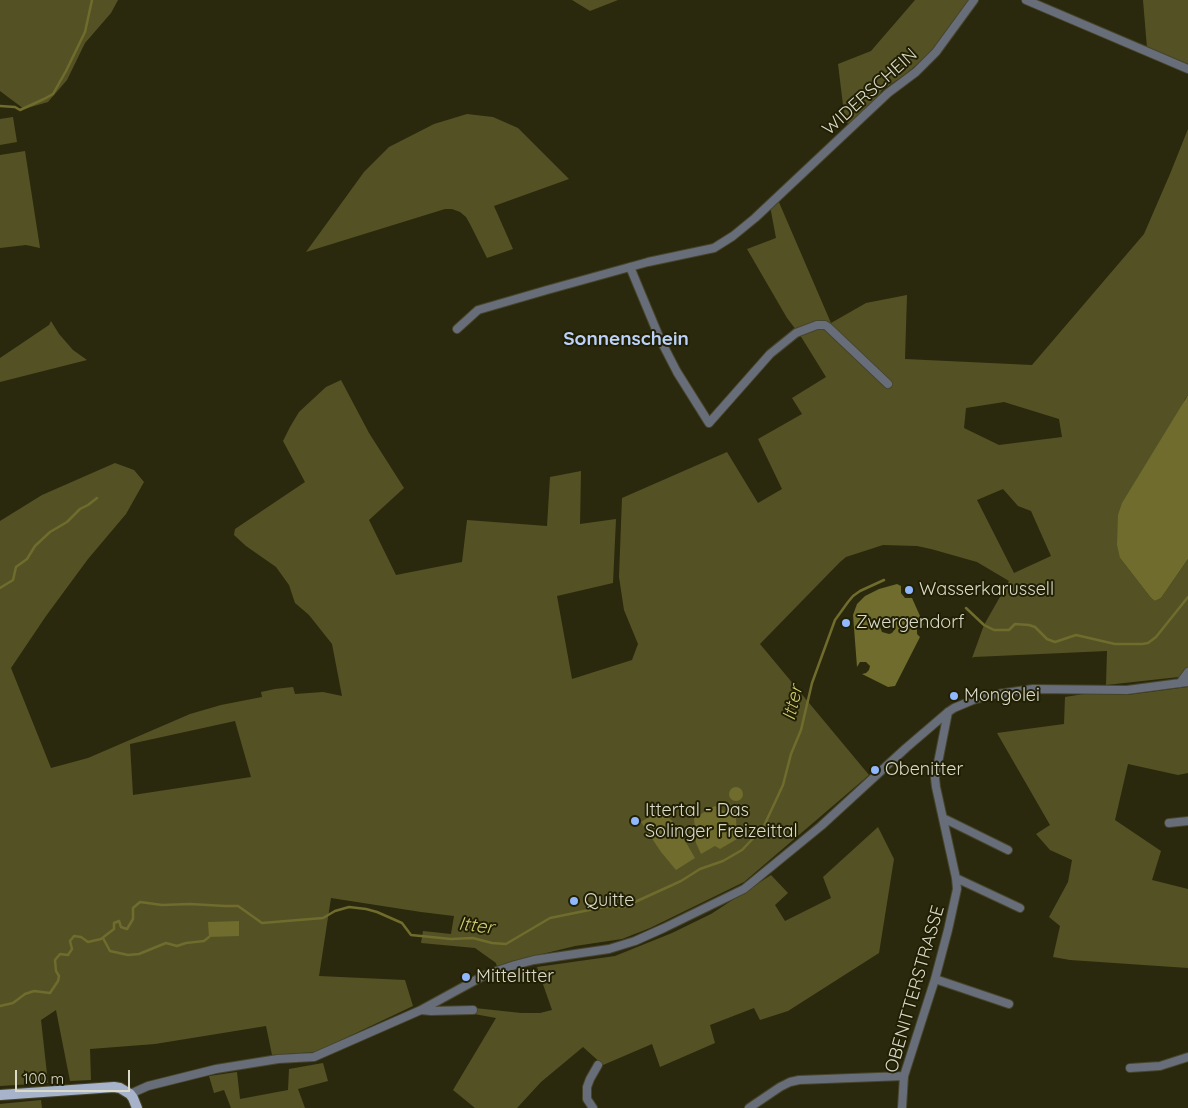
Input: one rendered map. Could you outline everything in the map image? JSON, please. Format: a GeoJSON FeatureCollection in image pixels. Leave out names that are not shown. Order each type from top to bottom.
{"type":"FeatureCollection","features":[{"type":"Feature","properties":{"kind":"main road"},"geometry":{"type":"LineString","coordinates":[[0,1095],[114,1087],[130,1094],[137,1108]]}},
{"type":"Feature","properties":{"kind":"street","name":"WIDERSCHEIN"},"geometry":{"type":"LineString","coordinates":[[630,267],[714,248],[733,236],[888,93],[916,72],[936,52],[974,0]]}},
{"type":"Feature","properties":{"kind":"street"},"geometry":{"type":"LineString","coordinates":[[1026,0],[1188,69]]}},
{"type":"Feature","properties":{"kind":"street"},"geometry":{"type":"LineString","coordinates":[[457,329],[478,310],[630,267],[660,338],[677,372],[708,423],[770,354],[796,333],[818,325],[828,327],[888,384]]}},
{"type":"Feature","properties":{"kind":"street"},"geometry":{"type":"LineString","coordinates":[[130,1094],[148,1086],[216,1069],[278,1059],[314,1058],[421,1010],[485,975],[534,960],[609,949],[635,942],[744,889],[821,826],[948,712],[973,700],[1033,689],[1127,690],[1184,682],[1188,672]]}},
{"type":"Feature","properties":{"kind":"street","name":"OBENITTERSTRASSE"},"geometry":{"type":"LineString","coordinates":[[902,1108],[904,1076],[935,979],[957,889],[935,778],[948,712]]}},
{"type":"Feature","properties":{"kind":"street"},"geometry":{"type":"LineString","coordinates":[[943,818],[1008,850]]}},
{"type":"Feature","properties":{"kind":"street"},"geometry":{"type":"LineString","coordinates":[[1169,824],[1188,821]]}},
{"type":"Feature","properties":{"kind":"street"},"geometry":{"type":"LineString","coordinates":[[956,878],[1020,908]]}},
{"type":"Feature","properties":{"kind":"street"},"geometry":{"type":"LineString","coordinates":[[935,979],[1008,1004]]}},
{"type":"Feature","properties":{"kind":"street"},"geometry":{"type":"LineString","coordinates":[[421,1010],[473,1010]]}},
{"type":"Feature","properties":{"kind":"street"},"geometry":{"type":"LineString","coordinates":[[1130,1068],[1160,1066],[1188,1057]]}},
{"type":"Feature","properties":{"kind":"street"},"geometry":{"type":"LineString","coordinates":[[593,1108],[587,1099],[586,1093],[590,1078],[598,1065]]}},
{"type":"Feature","properties":{"kind":"street"},"geometry":{"type":"LineString","coordinates":[[749,1108],[780,1087],[799,1080],[904,1076]]}},
{"type":"Feature","properties":{"kind":"shaded area"},"geometry":{"type":"Polygon","coordinates":[[[0,0],[118,0],[111,13],[85,43],[67,80],[48,102],[24,109],[0,91],[0,0]]]}},
{"type":"Feature","properties":{"kind":"shaded area"},"geometry":{"type":"Polygon","coordinates":[[[572,0],[618,0],[590,11],[572,0]]]}},
{"type":"Feature","properties":{"kind":"shaded area"},"geometry":{"type":"Polygon","coordinates":[[[915,0],[970,0],[929,54],[907,73],[881,91],[879,97],[848,124],[844,113],[838,64],[871,51],[915,0]]]}},
{"type":"Feature","properties":{"kind":"shaded area"},"geometry":{"type":"Polygon","coordinates":[[[1143,0],[1188,0],[1188,65],[1147,48],[1143,0]]]}},
{"type":"Feature","properties":{"kind":"shaded area"},"geometry":{"type":"Polygon","coordinates":[[[467,114],[493,117],[518,128],[569,179],[494,206],[513,249],[487,258],[466,217],[460,212],[445,209],[306,252],[364,172],[389,147],[434,124],[467,114]]]}},
{"type":"Feature","properties":{"kind":"shaded area"},"geometry":{"type":"Polygon","coordinates":[[[13,117],[17,142],[0,145],[0,119],[13,117]]]}},
{"type":"Feature","properties":{"kind":"shaded area"},"geometry":{"type":"Polygon","coordinates":[[[1188,129],[1188,395],[1120,558],[1155,601],[1161,598],[1188,559],[1188,676],[1106,685],[1107,651],[972,658],[984,625],[1009,581],[977,562],[917,546],[883,545],[846,557],[760,644],[869,775],[744,882],[650,928],[622,939],[575,946],[497,967],[496,963],[475,948],[421,943],[423,931],[451,934],[454,916],[331,898],[319,976],[405,980],[413,1006],[316,1052],[272,1055],[266,1026],[155,1044],[90,1049],[91,1080],[70,1081],[56,1010],[41,1020],[48,1083],[0,1086],[0,521],[42,495],[115,463],[134,470],[144,482],[126,514],[88,559],[11,668],[51,768],[88,758],[190,714],[221,705],[262,697],[261,692],[293,687],[295,694],[323,692],[342,696],[332,644],[309,615],[295,603],[289,585],[276,567],[234,535],[235,529],[305,482],[283,441],[299,412],[326,387],[341,380],[369,433],[404,488],[369,520],[396,575],[462,562],[467,520],[547,526],[550,477],[581,471],[580,524],[616,519],[613,583],[557,596],[572,679],[632,660],[638,644],[624,610],[619,577],[622,498],[727,452],[758,503],[782,489],[758,439],[802,414],[792,398],[826,377],[787,318],[747,249],[776,238],[770,206],[778,200],[831,323],[866,303],[907,295],[905,359],[1032,365],[1144,234],[1188,129]],[[1004,402],[966,408],[964,428],[999,445],[1062,437],[1059,419],[1004,402]],[[1003,489],[977,500],[1014,573],[1051,556],[1031,511],[1018,506],[1003,489]],[[235,721],[130,744],[133,795],[251,777],[235,721]]]}},
{"type":"Feature","properties":{"kind":"shaded area"},"geometry":{"type":"Polygon","coordinates":[[[25,151],[40,248],[26,245],[0,248],[0,155],[25,151]]]}},
{"type":"Feature","properties":{"kind":"shaded area"},"geometry":{"type":"Polygon","coordinates":[[[51,321],[73,350],[87,360],[0,382],[0,358],[49,325],[51,321]]]}},
{"type":"Feature","properties":{"kind":"shaded area"},"geometry":{"type":"Polygon","coordinates":[[[1188,395],[1188,559],[1161,598],[1155,601],[1120,558],[1117,545],[1118,515],[1122,503],[1188,395]]]}},
{"type":"Feature","properties":{"kind":"shaded area"},"geometry":{"type":"Polygon","coordinates":[[[897,584],[901,586],[901,593],[905,598],[912,598],[924,625],[917,629],[917,634],[920,637],[895,686],[888,687],[862,674],[869,670],[870,666],[866,662],[860,662],[857,667],[853,615],[857,604],[865,596],[879,589],[897,584]],[[887,619],[881,623],[882,632],[892,633],[895,625],[892,620],[887,619]]]}},
{"type":"Feature","properties":{"kind":"shaded area"},"geometry":{"type":"Polygon","coordinates":[[[1188,687],[1188,773],[1178,775],[1128,764],[1115,820],[1161,851],[1152,880],[1188,889],[1188,968],[1070,960],[1053,957],[1060,926],[1049,917],[1068,882],[1072,860],[1050,850],[1036,834],[1050,825],[997,733],[1064,724],[1065,697],[1090,693],[1127,695],[1188,687]]]}},
{"type":"Feature","properties":{"kind":"shaded area"},"geometry":{"type":"Polygon","coordinates":[[[733,787],[739,787],[743,794],[739,801],[733,801],[729,797],[729,791],[733,787]]]}},
{"type":"Feature","properties":{"kind":"shaded area"},"geometry":{"type":"Polygon","coordinates":[[[715,806],[736,818],[737,839],[720,849],[715,846],[701,854],[696,843],[694,818],[715,806]]]}},
{"type":"Feature","properties":{"kind":"shaded area"},"geometry":{"type":"Polygon","coordinates":[[[662,809],[677,827],[695,858],[676,870],[661,852],[641,822],[662,809]]]}},
{"type":"Feature","properties":{"kind":"shaded area"},"geometry":{"type":"Polygon","coordinates":[[[878,827],[894,859],[879,953],[788,1011],[760,1020],[754,1008],[710,1025],[715,1043],[660,1067],[652,1044],[603,1065],[583,1047],[541,1082],[517,1108],[475,1108],[453,1090],[496,1018],[474,1014],[475,1008],[521,1013],[540,1013],[552,1010],[537,967],[615,956],[672,933],[711,914],[771,875],[788,893],[775,905],[785,921],[831,898],[823,877],[878,827]]]}},
{"type":"Feature","properties":{"kind":"shaded area"},"geometry":{"type":"Polygon","coordinates":[[[239,921],[239,936],[209,937],[208,922],[239,921]]]}},
{"type":"Feature","properties":{"kind":"shaded area"},"geometry":{"type":"Polygon","coordinates":[[[323,1063],[328,1081],[298,1089],[305,1108],[231,1108],[224,1090],[214,1093],[209,1076],[237,1072],[240,1099],[288,1090],[289,1069],[323,1063]]]}},
{"type":"Feature","properties":{"kind":"shaded area"},"geometry":{"type":"Polygon","coordinates":[[[41,1100],[42,1108],[0,1108],[0,1104],[41,1100]]]}},
{"type":"Feature","properties":{"kind":"waterway"},"geometry":{"type":"LineString","coordinates":[[0,106],[15,107],[20,110],[53,94],[85,32],[92,0]]}},
{"type":"Feature","properties":{"kind":"waterway"},"geometry":{"type":"LineString","coordinates":[[0,588],[13,580],[16,567],[27,559],[35,546],[50,532],[67,522],[80,509],[97,498]]}},
{"type":"Feature","properties":{"kind":"waterway","name":"Itter"},"geometry":{"type":"LineString","coordinates":[[0,1006],[13,1003],[25,994],[34,991],[50,993],[59,976],[56,971],[55,960],[60,954],[68,955],[72,949],[70,941],[74,936],[81,937],[88,942],[101,939],[114,929],[114,923],[119,921],[121,927],[127,929],[133,919],[133,908],[140,902],[162,905],[238,906],[262,923],[323,918],[335,911],[349,907],[377,912],[402,923],[411,935],[451,939],[473,938],[492,943],[506,944],[550,918],[604,907],[624,907],[681,881],[700,869],[723,861],[742,850],[763,828],[783,785],[791,754],[801,730],[812,683],[835,620],[853,596],[884,580]]}},
{"type":"Feature","properties":{"kind":"waterway","name":"Itter"},"geometry":{"type":"LineString","coordinates":[[966,608],[984,625],[994,630],[1009,630],[1015,624],[1029,625],[1035,627],[1047,639],[1055,642],[1076,635],[1115,644],[1142,644],[1148,643],[1156,637],[1188,597]]}},
{"type":"Feature","properties":{"kind":"waterway"},"geometry":{"type":"LineString","coordinates":[[103,938],[110,951],[128,955],[139,954],[166,943],[177,946],[204,941],[209,937]]}},
{"type":"Feature","properties":{"kind":"place","name":"Wasserkarussell"},"geometry":{"type":"Point","coordinates":[909,590]}},
{"type":"Feature","properties":{"kind":"place","name":"Zwergendorf"},"geometry":{"type":"Point","coordinates":[846,623]}},
{"type":"Feature","properties":{"kind":"place","name":"Mongolei"},"geometry":{"type":"Point","coordinates":[954,696]}},
{"type":"Feature","properties":{"kind":"place","name":"Obenitter"},"geometry":{"type":"Point","coordinates":[875,770]}},
{"type":"Feature","properties":{"kind":"place","name":"Ittertal - Das Solinger Freizeittal"},"geometry":{"type":"Point","coordinates":[635,821]}},
{"type":"Feature","properties":{"kind":"place","name":"Quitte"},"geometry":{"type":"Point","coordinates":[574,901]}},
{"type":"Feature","properties":{"kind":"place","name":"Mittelitter"},"geometry":{"type":"Point","coordinates":[466,977]}},
{"type":"Feature","properties":{"kind":"district","name":"Sonnenschein"},"geometry":{"type":"Point","coordinates":[626,339]}}]}
